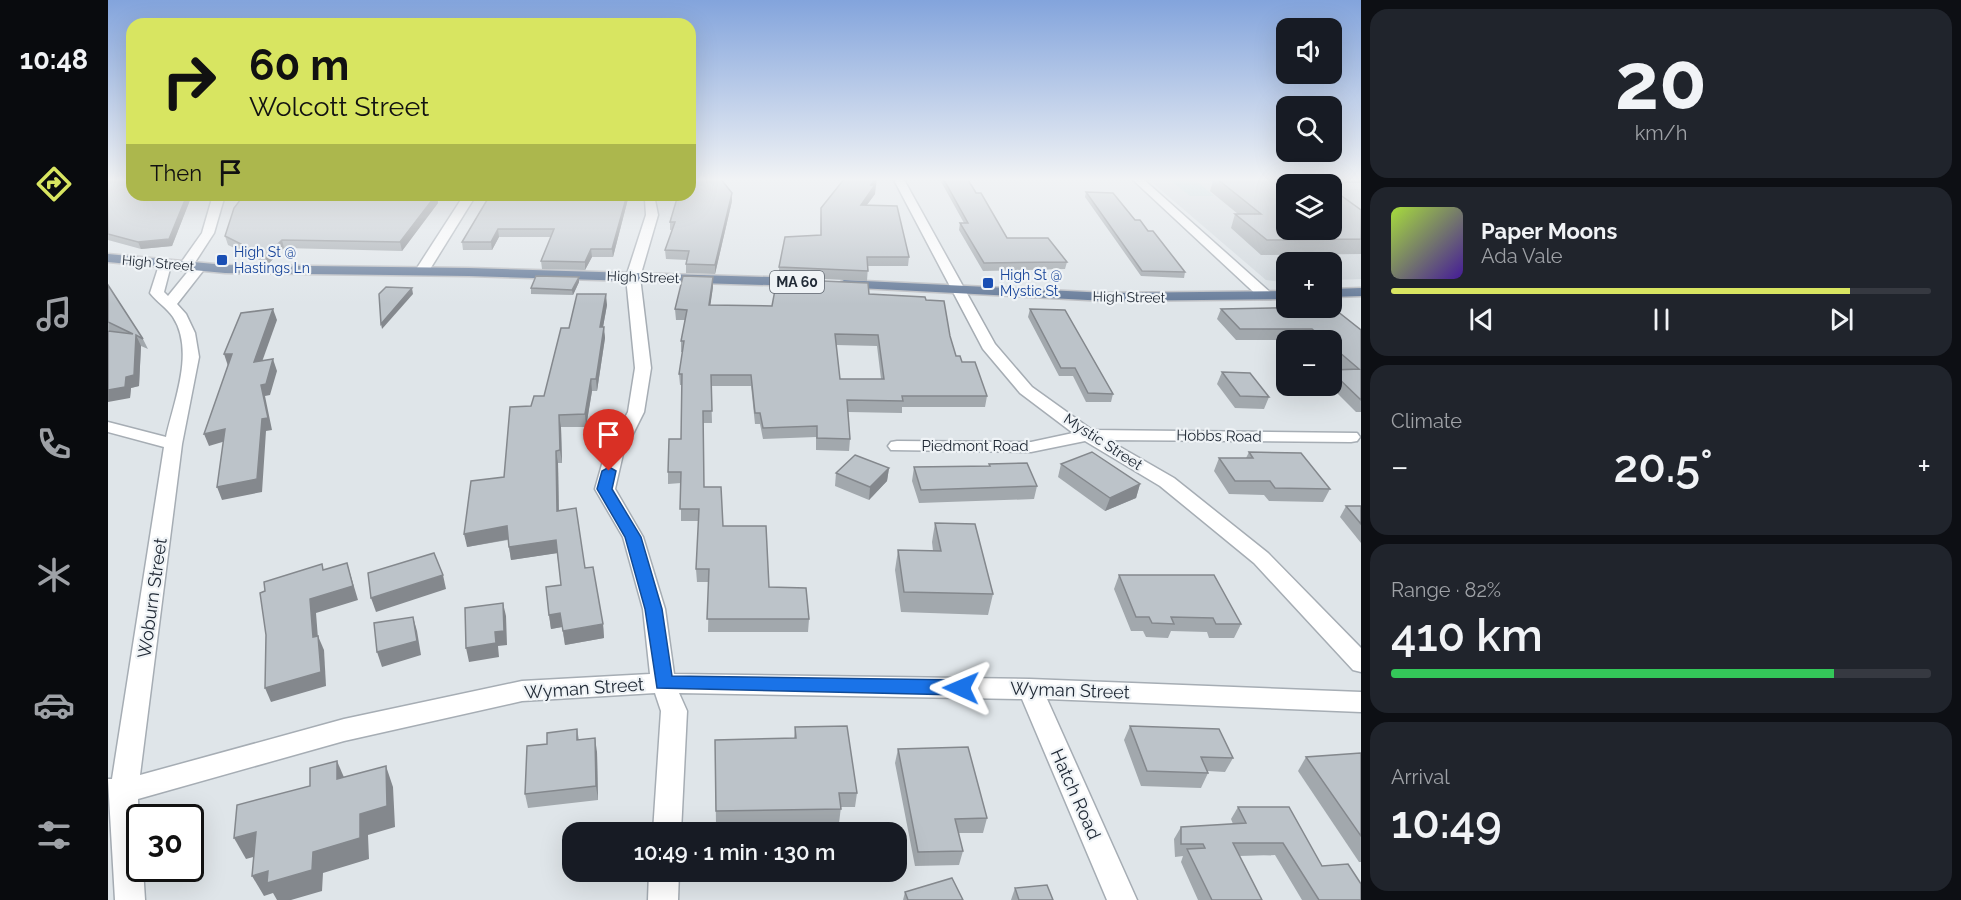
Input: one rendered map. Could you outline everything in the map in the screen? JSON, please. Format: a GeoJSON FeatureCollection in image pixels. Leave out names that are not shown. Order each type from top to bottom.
{"type":"FeatureCollection","features":[{"type":"Feature","properties":{"kind":"main road","name":"High Street"},"geometry":{"type":"LineString","coordinates":[[108,258],[192,267],[422,271],[820,283],[1107,297],[1276,296]]}},
{"type":"Feature","properties":{"kind":"main road"},"geometry":{"type":"LineString","coordinates":[[1342,293],[1361,292]]}},
{"type":"Feature","properties":{"kind":"street"},"geometry":{"type":"LineString","coordinates":[[170,303],[192,267],[212,220]]}},
{"type":"Feature","properties":{"kind":"street"},"geometry":{"type":"LineString","coordinates":[[422,271],[454,220]]}},
{"type":"Feature","properties":{"kind":"street"},"geometry":{"type":"LineString","coordinates":[[650,220],[633,277],[643,368],[636,412],[614,454],[605,489],[633,537],[654,609],[663,683],[674,711],[668,822]]}},
{"type":"Feature","properties":{"kind":"street","name":"Mystic Street"},"geometry":{"type":"LineString","coordinates":[[922,220],[961,290],[988,346],[1026,390],[1088,435],[1167,482],[1261,558],[1361,663]]}},
{"type":"Feature","properties":{"kind":"street"},"geometry":{"type":"LineString","coordinates":[[1182,220],[1266,296]]}},
{"type":"Feature","properties":{"kind":"street","name":"Woburn Street"},"geometry":{"type":"LineString","coordinates":[[130,900],[114,794],[173,444],[191,357],[188,333],[170,303],[158,293],[165,265]]}},
{"type":"Feature","properties":{"kind":"street"},"geometry":{"type":"LineString","coordinates":[[108,427],[173,444]]}},
{"type":"Feature","properties":{"kind":"street","name":"Hobbs Road"},"geometry":{"type":"LineString","coordinates":[[1088,435],[1351,437]]}},
{"type":"Feature","properties":{"kind":"street","name":"Piedmont Road"},"geometry":{"type":"LineString","coordinates":[[897,446],[1030,447],[1088,435]]}},
{"type":"Feature","properties":{"kind":"street","name":"Wyman Street"},"geometry":{"type":"LineString","coordinates":[[114,794],[344,730],[522,691],[663,683],[1030,689],[1361,702]]}},
{"type":"Feature","properties":{"kind":"street","name":"Hatch Road"},"geometry":{"type":"LineString","coordinates":[[1030,689],[1122,900]]}},
{"type":"Feature","properties":{"kind":"street"},"geometry":{"type":"LineString","coordinates":[[663,900],[664,882]]}},
{"type":"Feature","properties":{"kind":"shaded area"},"geometry":{"type":"Polygon","coordinates":[[[1196,220],[1276,220],[1276,240],[1342,240],[1342,220],[1361,220],[1361,279],[1342,280],[1342,252],[1276,252],[1276,281],[1266,280],[1196,220]]]}},
{"type":"Feature","properties":{"kind":"building"},"geometry":{"type":"Polygon","coordinates":[[[108,220],[177,220],[169,239],[138,242],[108,234],[108,220]]]}},
{"type":"Feature","properties":{"kind":"building"},"geometry":{"type":"Polygon","coordinates":[[[230,220],[417,220],[400,242],[282,240],[265,256],[225,236],[230,220]]]}},
{"type":"Feature","properties":{"kind":"building"},"geometry":{"type":"Polygon","coordinates":[[[475,220],[620,220],[612,249],[591,249],[585,262],[541,261],[554,229],[498,229],[491,242],[462,242],[475,220]]]}},
{"type":"Feature","properties":{"kind":"building"},"geometry":{"type":"Polygon","coordinates":[[[671,220],[726,220],[715,265],[686,264],[689,251],[665,250],[675,222],[670,222],[671,220]]]}},
{"type":"Feature","properties":{"kind":"building"},"geometry":{"type":"Polygon","coordinates":[[[821,220],[900,220],[909,257],[867,257],[868,271],[779,267],[785,237],[821,235],[821,220]]]}},
{"type":"Feature","properties":{"kind":"building"},"geometry":{"type":"Polygon","coordinates":[[[966,220],[997,220],[1007,238],[1048,238],[1067,262],[984,263],[960,223],[968,223],[966,220]]]}},
{"type":"Feature","properties":{"kind":"building"},"geometry":{"type":"Polygon","coordinates":[[[1106,220],[1140,220],[1148,231],[1153,231],[1185,272],[1142,271],[1106,220]]]}},
{"type":"Feature","properties":{"kind":"building"},"geometry":{"type":"Polygon","coordinates":[[[1242,220],[1276,220],[1276,240],[1267,240],[1242,220]]]}},
{"type":"Feature","properties":{"kind":"building"},"geometry":{"type":"Polygon","coordinates":[[[1342,220],[1361,220],[1361,239],[1342,239],[1342,220]]]}},
{"type":"Feature","properties":{"kind":"building"},"geometry":{"type":"Polygon","coordinates":[[[536,276],[579,277],[572,290],[531,288],[536,276]]]}},
{"type":"Feature","properties":{"kind":"building"},"geometry":{"type":"Polygon","coordinates":[[[683,276],[713,277],[709,305],[772,306],[777,279],[868,283],[869,294],[925,297],[926,300],[944,301],[956,356],[960,356],[962,362],[975,362],[987,396],[902,396],[903,401],[847,400],[850,439],[817,438],[817,426],[763,428],[760,413],[755,413],[751,375],[711,375],[712,411],[703,411],[704,487],[721,487],[723,526],[766,526],[769,587],[806,588],[809,619],[707,619],[709,569],[696,569],[699,509],[680,509],[681,472],[668,472],[669,439],[681,439],[682,374],[679,374],[684,341],[681,341],[687,310],[675,309],[683,276]],[[835,334],[840,379],[884,379],[878,335],[835,334]]]}},
{"type":"Feature","properties":{"kind":"building"},"geometry":{"type":"Polygon","coordinates":[[[108,285],[143,339],[136,335],[134,375],[126,377],[125,387],[108,390],[108,331],[133,334],[108,322],[108,285]]]}},
{"type":"Feature","properties":{"kind":"building"},"geometry":{"type":"Polygon","coordinates":[[[386,287],[412,288],[381,324],[379,294],[386,287]]]}},
{"type":"Feature","properties":{"kind":"building"},"geometry":{"type":"Polygon","coordinates":[[[577,294],[606,294],[600,327],[604,327],[596,379],[591,379],[585,414],[559,415],[560,450],[556,451],[557,511],[576,508],[585,568],[593,567],[603,624],[563,631],[560,613],[549,615],[546,587],[561,585],[556,540],[509,547],[507,526],[464,534],[471,481],[504,477],[510,407],[531,406],[534,396],[544,396],[561,328],[569,328],[577,294]]]}},
{"type":"Feature","properties":{"kind":"building"},"geometry":{"type":"Polygon","coordinates":[[[1276,308],[1276,318],[1342,318],[1342,315],[1361,330],[1361,400],[1342,382],[1342,370],[1359,369],[1342,355],[1342,330],[1240,329],[1221,309],[1276,308]]]}},
{"type":"Feature","properties":{"kind":"building"},"geometry":{"type":"Polygon","coordinates":[[[273,309],[254,362],[273,359],[266,384],[261,385],[268,418],[262,419],[257,479],[217,487],[225,429],[204,434],[232,354],[224,354],[241,313],[273,309]]]}},
{"type":"Feature","properties":{"kind":"building"},"geometry":{"type":"Polygon","coordinates":[[[1030,309],[1065,310],[1113,394],[1088,393],[1075,368],[1061,368],[1030,309]]]}},
{"type":"Feature","properties":{"kind":"building"},"geometry":{"type":"Polygon","coordinates":[[[1222,372],[1250,373],[1269,397],[1240,396],[1222,372]]]}},
{"type":"Feature","properties":{"kind":"building"},"geometry":{"type":"Polygon","coordinates":[[[1092,452],[1140,484],[1110,498],[1061,464],[1092,452]]]}},
{"type":"Feature","properties":{"kind":"building"},"geometry":{"type":"Polygon","coordinates":[[[1249,452],[1301,453],[1330,489],[1275,488],[1270,481],[1235,481],[1219,458],[1253,458],[1249,452]]]}},
{"type":"Feature","properties":{"kind":"building"},"geometry":{"type":"Polygon","coordinates":[[[855,455],[889,468],[870,487],[836,473],[855,455]]]}},
{"type":"Feature","properties":{"kind":"building"},"geometry":{"type":"Polygon","coordinates":[[[1027,463],[1037,486],[921,490],[914,467],[990,466],[989,464],[1027,463]]]}},
{"type":"Feature","properties":{"kind":"building"},"geometry":{"type":"Polygon","coordinates":[[[1346,506],[1361,506],[1361,524],[1346,506]]]}},
{"type":"Feature","properties":{"kind":"building"},"geometry":{"type":"Polygon","coordinates":[[[935,523],[975,524],[993,594],[904,592],[898,550],[941,551],[935,523]]]}},
{"type":"Feature","properties":{"kind":"building"},"geometry":{"type":"Polygon","coordinates":[[[434,553],[443,575],[371,598],[368,573],[434,553]]]}},
{"type":"Feature","properties":{"kind":"building"},"geometry":{"type":"Polygon","coordinates":[[[347,563],[353,586],[310,599],[313,637],[318,636],[321,672],[265,688],[266,635],[260,593],[265,591],[264,582],[322,564],[323,570],[347,563]]]}},
{"type":"Feature","properties":{"kind":"building"},"geometry":{"type":"Polygon","coordinates":[[[1119,575],[1214,575],[1241,624],[1216,624],[1213,618],[1171,617],[1174,624],[1152,623],[1149,617],[1136,617],[1119,575]]]}},
{"type":"Feature","properties":{"kind":"building"},"geometry":{"type":"Polygon","coordinates":[[[503,603],[504,631],[495,632],[496,643],[466,648],[465,608],[503,603]]]}},
{"type":"Feature","properties":{"kind":"building"},"geometry":{"type":"Polygon","coordinates":[[[413,617],[417,641],[377,652],[374,623],[413,617]]]}},
{"type":"Feature","properties":{"kind":"building"},"geometry":{"type":"Polygon","coordinates":[[[847,726],[857,793],[839,793],[841,809],[716,811],[715,740],[796,738],[795,727],[847,726]]]}},
{"type":"Feature","properties":{"kind":"building"},"geometry":{"type":"Polygon","coordinates":[[[1130,726],[1219,729],[1233,758],[1201,757],[1208,773],[1147,771],[1130,726]]]}},
{"type":"Feature","properties":{"kind":"building"},"geometry":{"type":"Polygon","coordinates":[[[577,729],[577,740],[595,738],[596,786],[525,794],[527,746],[547,744],[547,733],[577,729]]]}},
{"type":"Feature","properties":{"kind":"building"},"geometry":{"type":"Polygon","coordinates":[[[968,747],[987,818],[955,819],[963,851],[918,852],[898,749],[968,747]]]}},
{"type":"Feature","properties":{"kind":"building"},"geometry":{"type":"Polygon","coordinates":[[[1361,753],[1361,836],[1306,757],[1361,753]]]}},
{"type":"Feature","properties":{"kind":"building"},"geometry":{"type":"Polygon","coordinates":[[[337,761],[337,779],[386,766],[387,806],[360,814],[360,838],[313,852],[312,870],[267,883],[268,871],[252,876],[256,832],[234,838],[237,805],[310,786],[310,768],[337,761]]]}},
{"type":"Feature","properties":{"kind":"building"},"geometry":{"type":"Polygon","coordinates":[[[1238,807],[1289,807],[1322,866],[1348,864],[1361,884],[1361,900],[1319,900],[1283,843],[1233,843],[1262,900],[1212,900],[1187,849],[1205,848],[1203,844],[1181,844],[1181,827],[1246,823],[1238,807]]]}},
{"type":"Feature","properties":{"kind":"building"},"geometry":{"type":"Polygon","coordinates":[[[952,878],[963,900],[908,900],[905,892],[952,878]]]}},
{"type":"Feature","properties":{"kind":"building"},"geometry":{"type":"Polygon","coordinates":[[[1047,885],[1053,900],[1019,900],[1015,888],[1047,885]]]}},
{"type":"Feature","properties":{"kind":"place","name":"High St @ Hastings Ln"},"geometry":{"type":"Point","coordinates":[222,260]}},
{"type":"Feature","properties":{"kind":"place","name":"High St @ Mystic St"},"geometry":{"type":"Point","coordinates":[988,283]}},
{"type":"Feature","properties":{"kind":"route"},"geometry":{"type":"LineString","coordinates":[[609,471],[605,489],[633,537],[654,609],[663,683],[961,688]]}}]}
